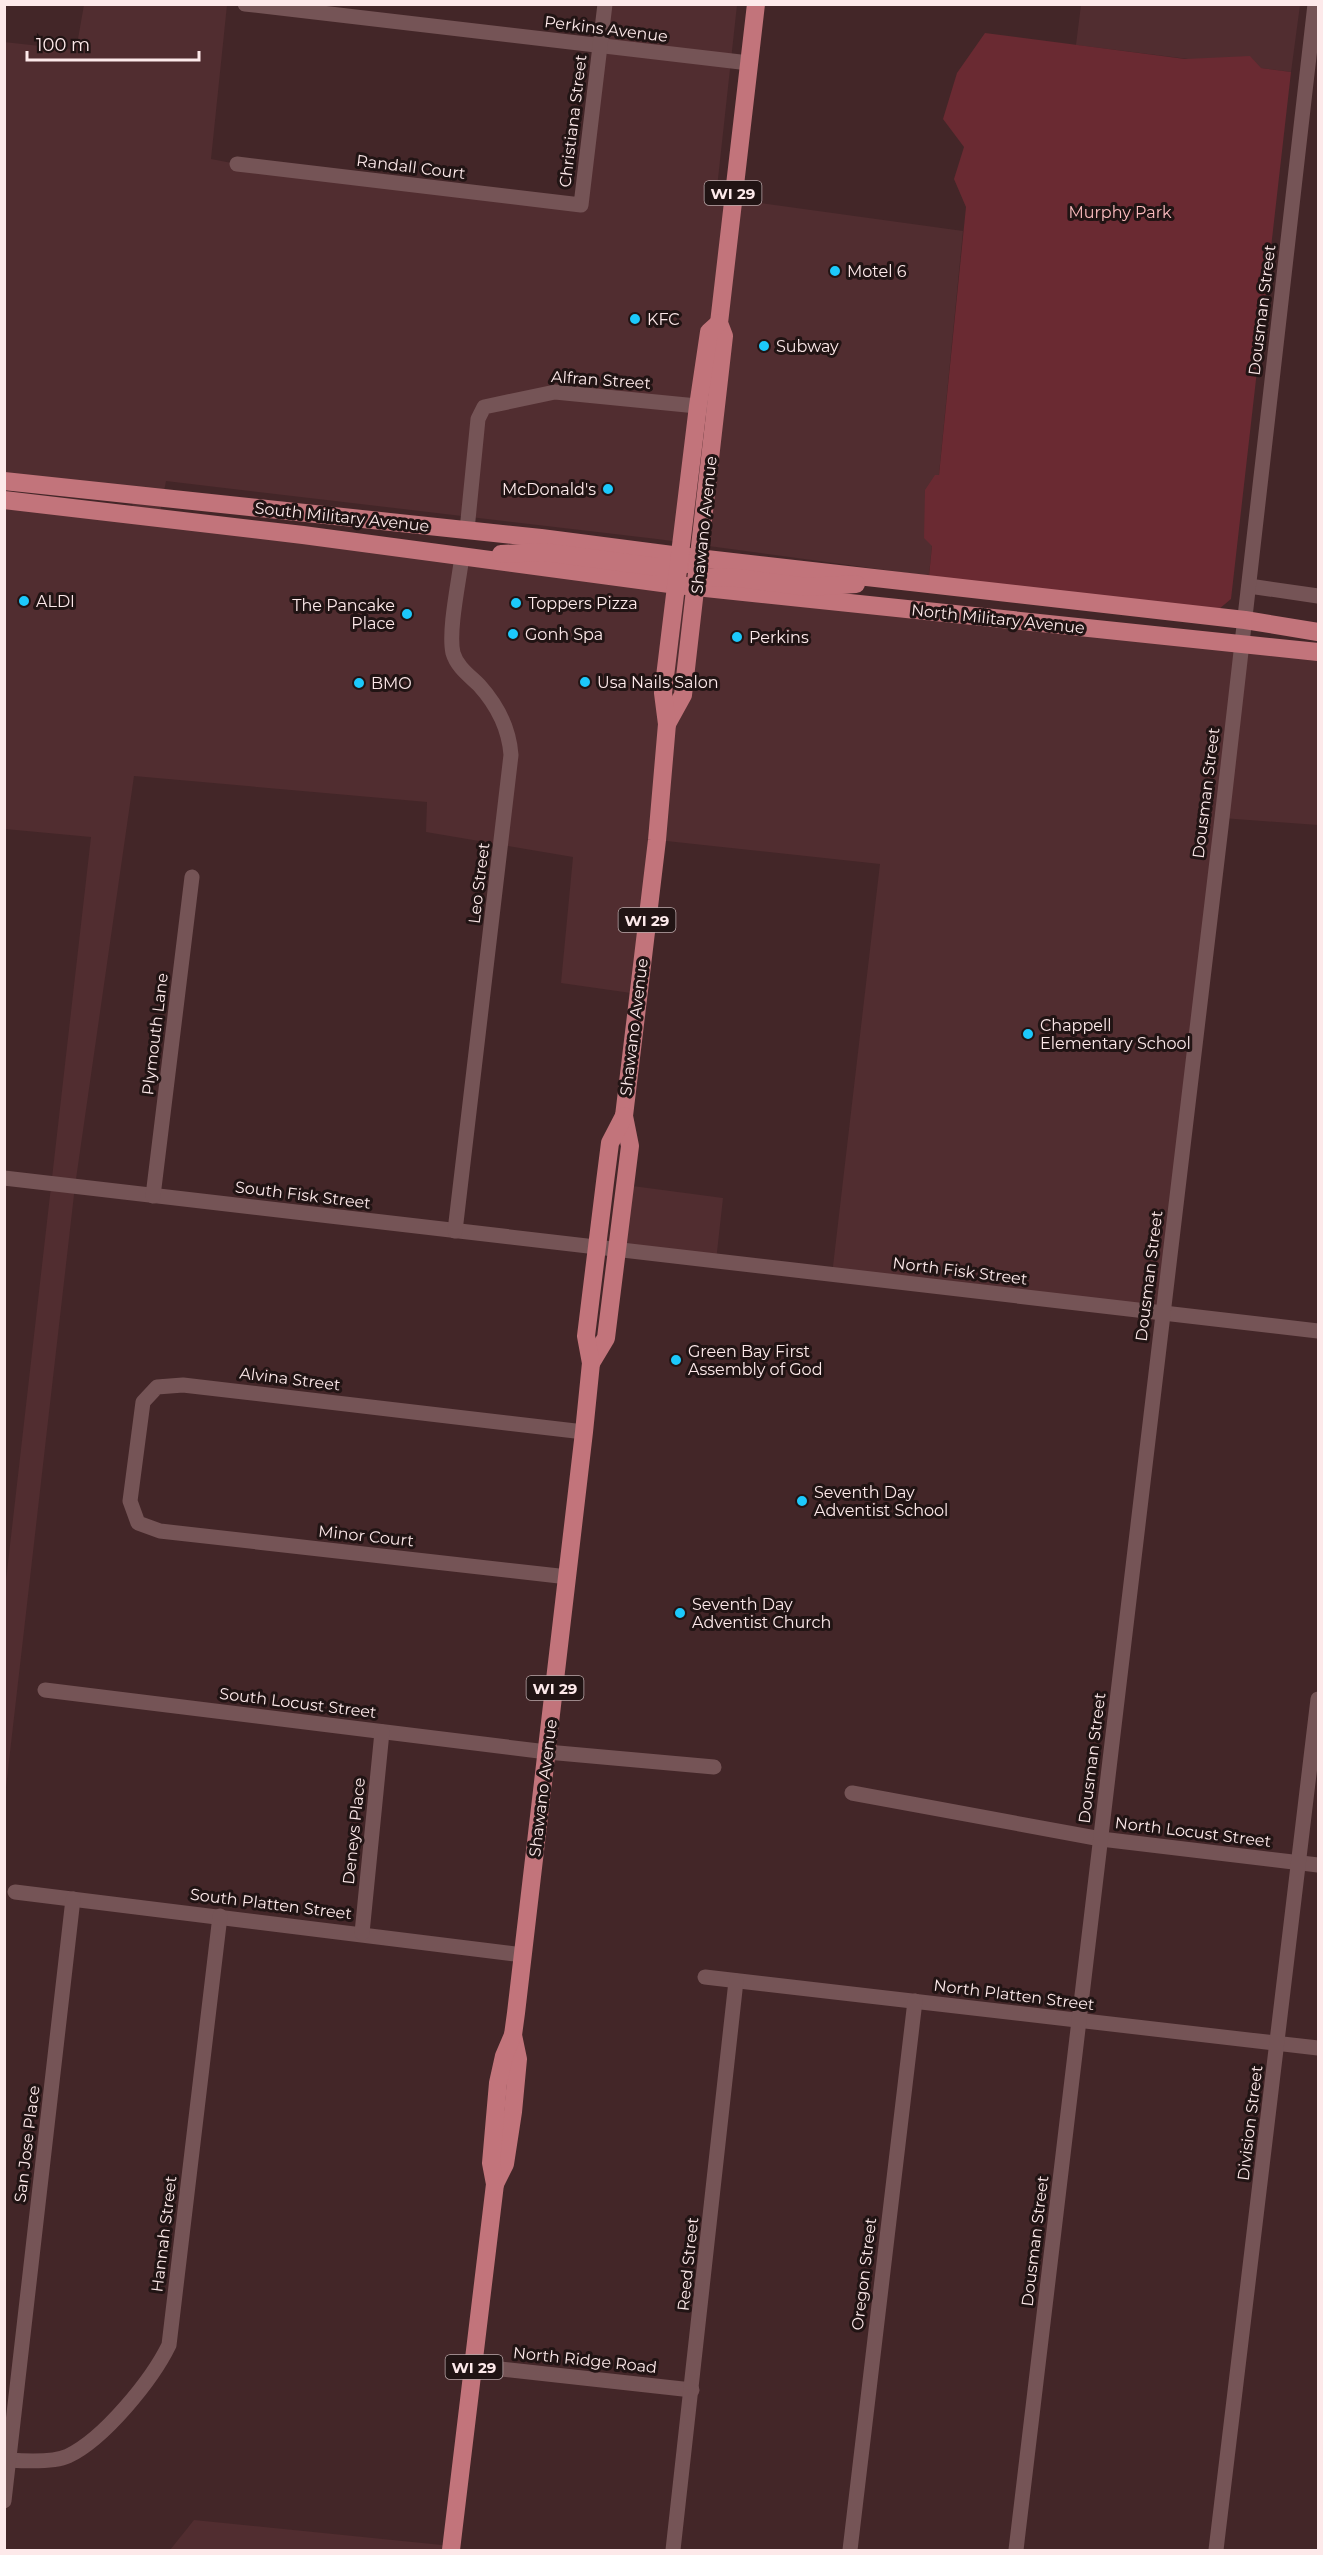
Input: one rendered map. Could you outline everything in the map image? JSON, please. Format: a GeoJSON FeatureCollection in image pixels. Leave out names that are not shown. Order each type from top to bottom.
{"type":"FeatureCollection","features":[{"type":"Feature","properties":{"kind":"main road","name":"Shawano Avenue"},"geometry":{"type":"LineString","coordinates":[[667,724],[683,695],[698,582],[709,332],[719,323],[756,4]]}},
{"type":"Feature","properties":{"kind":"main road","name":"Shawano Avenue"},"geometry":{"type":"LineString","coordinates":[[591,1363],[606,1338],[630,1146],[624,1116],[657,840],[667,724],[663,693],[680,561],[707,407]]}},
{"type":"Feature","properties":{"kind":"main road","name":"South Military Avenue"},"geometry":{"type":"LineString","coordinates":[[4,481],[467,530],[680,561]]}},
{"type":"Feature","properties":{"kind":"main road","name":"South Military Avenue"},"geometry":{"type":"LineString","coordinates":[[4,500],[462,556],[677,585]]}},
{"type":"Feature","properties":{"kind":"main road"},"geometry":{"type":"LineString","coordinates":[[462,556],[543,552],[658,567],[680,561]]}},
{"type":"Feature","properties":{"kind":"main road","name":"North Military Avenue"},"geometry":{"type":"LineString","coordinates":[[680,561],[700,558],[1245,620],[1318,632]]}},
{"type":"Feature","properties":{"kind":"main road"},"geometry":{"type":"LineString","coordinates":[[698,582],[738,578],[807,587],[891,580]]}},
{"type":"Feature","properties":{"kind":"main road","name":"North Military Avenue"},"geometry":{"type":"LineString","coordinates":[[677,585],[698,582],[1318,652]]}},
{"type":"Feature","properties":{"kind":"main road","name":"Shawano Avenue"},"geometry":{"type":"LineString","coordinates":[[452,2550],[495,2184],[491,2163],[496,2101],[504,2056],[513,2035],[568,1577],[591,1363],[586,1336],[610,1143],[624,1116]]}},
{"type":"Feature","properties":{"kind":"street","name":"Perkins Avenue"},"geometry":{"type":"LineString","coordinates":[[245,4],[351,11],[600,46],[749,63]]}},
{"type":"Feature","properties":{"kind":"street","name":"Christiana Street"},"geometry":{"type":"LineString","coordinates":[[581,206],[605,4]]}},
{"type":"Feature","properties":{"kind":"street","name":"Dousman Street"},"geometry":{"type":"LineString","coordinates":[[1016,2550],[1315,47],[1316,4]]}},
{"type":"Feature","properties":{"kind":"street","name":"Randall Court"},"geometry":{"type":"LineString","coordinates":[[237,164],[581,206]]}},
{"type":"Feature","properties":{"kind":"street","name":"Alfran Street"},"geometry":{"type":"LineString","coordinates":[[467,530],[478,419],[484,407],[555,392],[707,407]]}},
{"type":"Feature","properties":{"kind":"street","name":"Leo Street"},"geometry":{"type":"LineString","coordinates":[[455,1231],[512,756],[510,740],[499,712],[491,699],[459,665],[453,654],[452,639],[462,556]]}},
{"type":"Feature","properties":{"kind":"street"},"geometry":{"type":"LineString","coordinates":[[1249,586],[1318,596]]}},
{"type":"Feature","properties":{"kind":"street","name":"Plymouth Lane"},"geometry":{"type":"LineString","coordinates":[[153,1196],[192,877]]}},
{"type":"Feature","properties":{"kind":"street","name":"South Fisk Street"},"geometry":{"type":"LineString","coordinates":[[4,1178],[597,1247]]}},
{"type":"Feature","properties":{"kind":"street","name":"North Fisk Street"},"geometry":{"type":"LineString","coordinates":[[597,1247],[1318,1330]]}},
{"type":"Feature","properties":{"kind":"street","name":"Alvina Street"},"geometry":{"type":"LineString","coordinates":[[160,1531],[138,1523],[130,1501],[143,1402],[157,1387],[183,1385],[584,1432]]}},
{"type":"Feature","properties":{"kind":"street","name":"Minor Court"},"geometry":{"type":"LineString","coordinates":[[160,1531],[568,1577]]}},
{"type":"Feature","properties":{"kind":"street","name":"South Locust Street"},"geometry":{"type":"LineString","coordinates":[[45,1690],[547,1752]]}},
{"type":"Feature","properties":{"kind":"street","name":"Division Street"},"geometry":{"type":"LineString","coordinates":[[1216,2550],[1318,1699]]}},
{"type":"Feature","properties":{"kind":"street","name":"Deneys Place"},"geometry":{"type":"LineString","coordinates":[[362,1933],[382,1732]]}},
{"type":"Feature","properties":{"kind":"street"},"geometry":{"type":"LineString","coordinates":[[547,1752],[714,1767]]}},
{"type":"Feature","properties":{"kind":"street","name":"North Locust Street"},"geometry":{"type":"LineString","coordinates":[[852,1793],[1101,1839],[1318,1865]]}},
{"type":"Feature","properties":{"kind":"street","name":"South Platten Street"},"geometry":{"type":"LineString","coordinates":[[15,1892],[362,1933],[523,1955]]}},
{"type":"Feature","properties":{"kind":"street","name":"San Jose Place"},"geometry":{"type":"LineString","coordinates":[[4,2500],[73,1899]]}},
{"type":"Feature","properties":{"kind":"street","name":"Hannah Street"},"geometry":{"type":"LineString","coordinates":[[9,2460],[25,2462],[66,2457],[98,2437],[159,2366],[169,2345],[220,1916]]}},
{"type":"Feature","properties":{"kind":"street","name":"North Platten Street"},"geometry":{"type":"LineString","coordinates":[[705,1977],[1318,2048]]}},
{"type":"Feature","properties":{"kind":"street","name":"Reed Street"},"geometry":{"type":"LineString","coordinates":[[673,2550],[736,1981]]}},
{"type":"Feature","properties":{"kind":"street","name":"Oregon Street"},"geometry":{"type":"LineString","coordinates":[[850,2550],[915,2001]]}},
{"type":"Feature","properties":{"kind":"street","name":"North Ridge Road"},"geometry":{"type":"LineString","coordinates":[[474,2366],[692,2390]]}},
{"type":"Feature","properties":{"kind":"shaded area"},"geometry":{"type":"Polygon","coordinates":[[[84,5],[227,5],[211,159],[580,205],[605,5],[737,5],[716,197],[963,231],[929,576],[657,539],[166,481],[159,518],[1318,652],[1318,825],[1222,818],[1163,1313],[832,1275],[880,864],[657,840],[638,994],[561,983],[573,857],[426,832],[427,802],[134,776],[75,1186],[5,1796],[5,1589],[91,837],[5,829],[5,500],[129,515],[135,496],[5,481],[4,42],[76,50],[84,5]]]}},
{"type":"Feature","properties":{"kind":"shaded area"},"geometry":{"type":"Polygon","coordinates":[[[1081,5],[1300,5],[1291,72],[1076,45],[1081,5]]]}},
{"type":"Feature","properties":{"kind":"shaded area"},"geometry":{"type":"Polygon","coordinates":[[[625,1185],[723,1198],[716,1261],[617,1250],[625,1185]]]}},
{"type":"Feature","properties":{"kind":"shaded area"},"geometry":{"type":"Polygon","coordinates":[[[194,2520],[452,2546],[451,2550],[170,2550],[194,2520]]]}},
{"type":"Feature","properties":{"kind":"green space","name":"Murphy Park"},"geometry":{"type":"Polygon","coordinates":[[[985,33],[1185,59],[1250,56],[1261,68],[1291,72],[1231,599],[1219,609],[929,576],[932,546],[924,538],[925,490],[935,475],[939,475],[966,207],[954,179],[964,147],[943,119],[957,73],[985,33]]]}},
{"type":"Feature","properties":{"kind":"place","name":"Motel 6"},"geometry":{"type":"Point","coordinates":[835,271]}},
{"type":"Feature","properties":{"kind":"place","name":"KFC"},"geometry":{"type":"Point","coordinates":[635,319]}},
{"type":"Feature","properties":{"kind":"place","name":"Subway"},"geometry":{"type":"Point","coordinates":[764,346]}},
{"type":"Feature","properties":{"kind":"place","name":"McDonald's"},"geometry":{"type":"Point","coordinates":[608,489]}},
{"type":"Feature","properties":{"kind":"place","name":"ALDI"},"geometry":{"type":"Point","coordinates":[24,601]}},
{"type":"Feature","properties":{"kind":"place","name":"Toppers Pizza"},"geometry":{"type":"Point","coordinates":[516,603]}},
{"type":"Feature","properties":{"kind":"place","name":"The Pancake Place"},"geometry":{"type":"Point","coordinates":[407,614]}},
{"type":"Feature","properties":{"kind":"place","name":"Gonh Spa"},"geometry":{"type":"Point","coordinates":[513,634]}},
{"type":"Feature","properties":{"kind":"place","name":"Perkins"},"geometry":{"type":"Point","coordinates":[737,637]}},
{"type":"Feature","properties":{"kind":"place","name":"Usa Nails Salon"},"geometry":{"type":"Point","coordinates":[585,682]}},
{"type":"Feature","properties":{"kind":"place","name":"BMO"},"geometry":{"type":"Point","coordinates":[359,683]}},
{"type":"Feature","properties":{"kind":"place","name":"Chappell Elementary School"},"geometry":{"type":"Point","coordinates":[1028,1034]}},
{"type":"Feature","properties":{"kind":"place","name":"Green Bay First Assembly of God"},"geometry":{"type":"Point","coordinates":[676,1360]}},
{"type":"Feature","properties":{"kind":"place","name":"Seventh Day Adventist School"},"geometry":{"type":"Point","coordinates":[802,1501]}},
{"type":"Feature","properties":{"kind":"place","name":"Seventh Day Adventist Church"},"geometry":{"type":"Point","coordinates":[680,1613]}}]}
